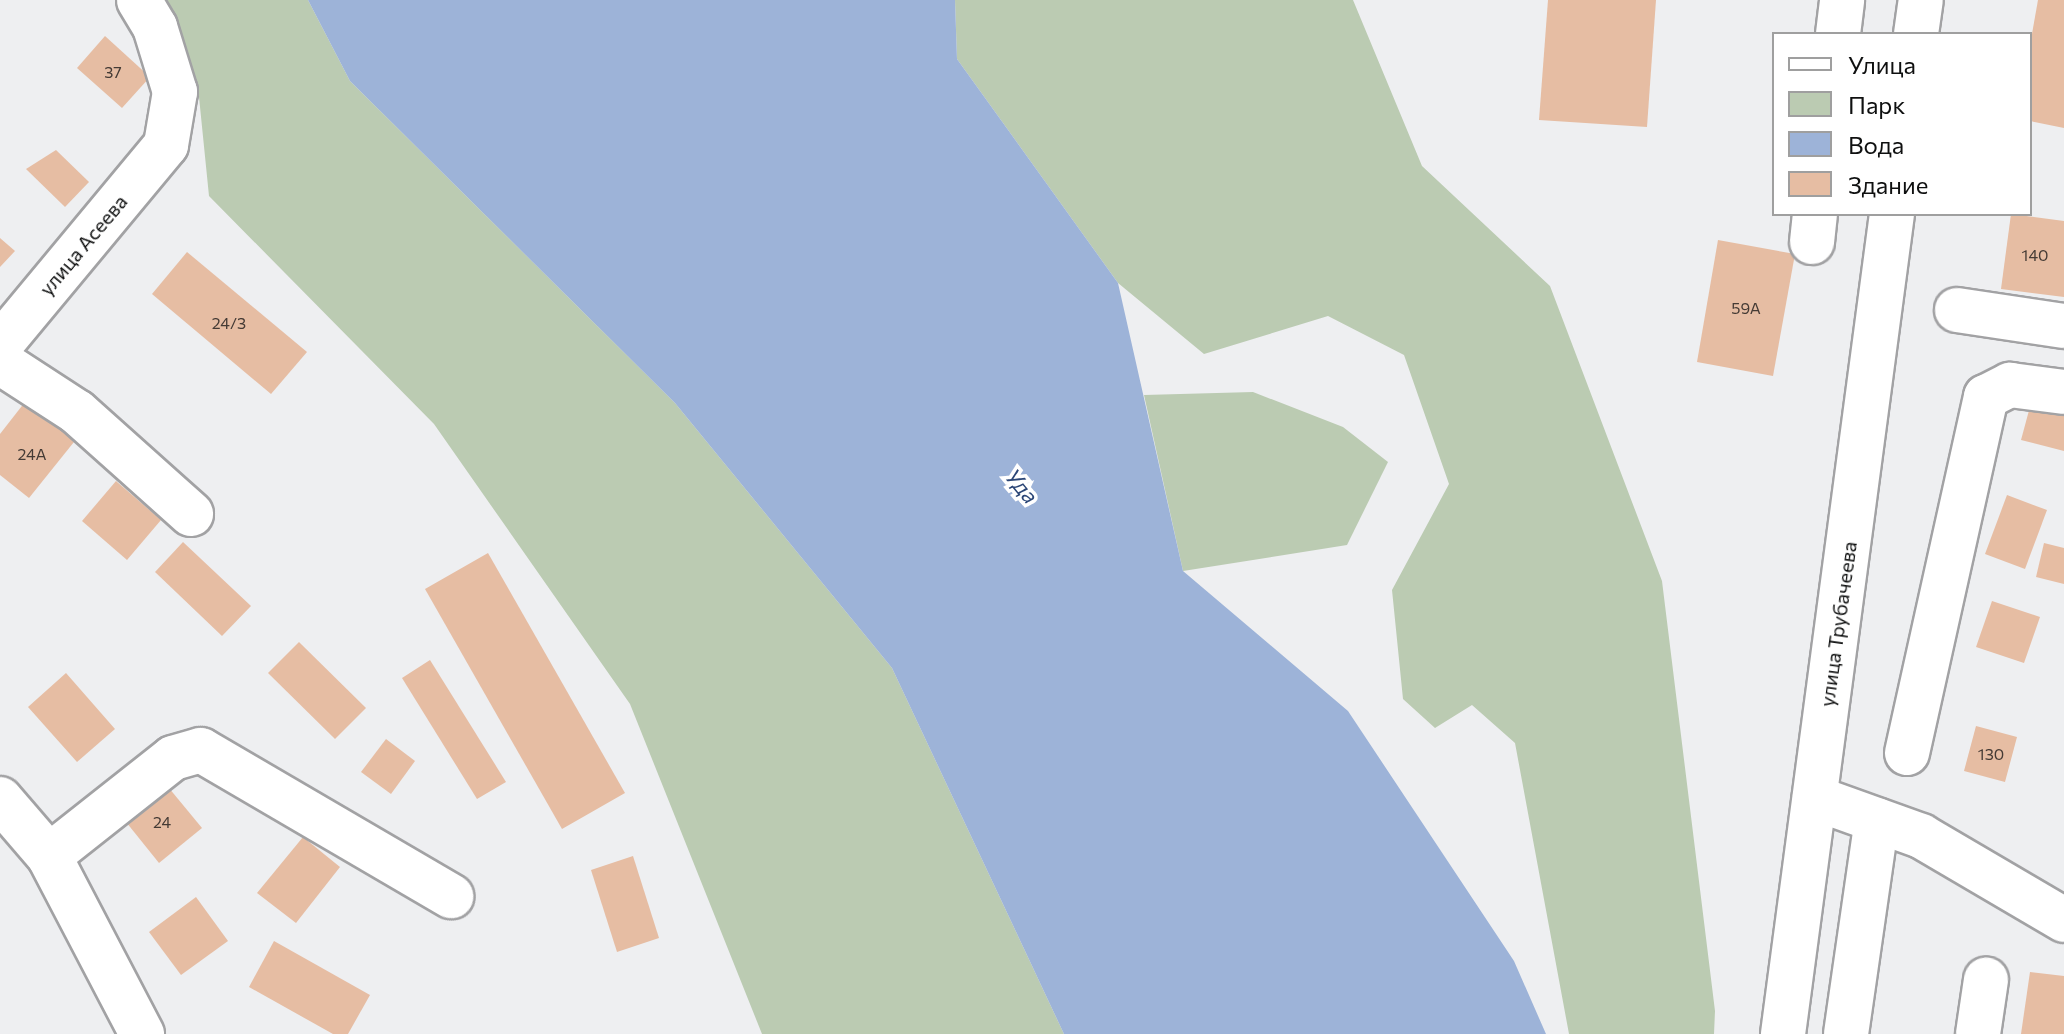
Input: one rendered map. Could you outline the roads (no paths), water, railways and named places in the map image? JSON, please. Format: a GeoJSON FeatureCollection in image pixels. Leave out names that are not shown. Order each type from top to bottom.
{"type":"FeatureCollection","features":[{"type":"Feature","properties":{"kind":"street","name":"улица Асеева"},"geometry":{"type":"LineString","coordinates":[[0,345],[166,145],[175,92],[155,27],[139,0]]}},
{"type":"Feature","properties":{"kind":"street"},"geometry":{"type":"LineString","coordinates":[[1838,32],[1842,0]]}},
{"type":"Feature","properties":{"kind":"street"},"geometry":{"type":"LineString","coordinates":[[1916,32],[1921,0]]}},
{"type":"Feature","properties":{"kind":"street","name":"улица Трубачеева"},"geometry":{"type":"LineString","coordinates":[[1783,1034],[1892,216]]}},
{"type":"Feature","properties":{"kind":"street"},"geometry":{"type":"LineString","coordinates":[[1957,310],[2064,326]]}},
{"type":"Feature","properties":{"kind":"street"},"geometry":{"type":"LineString","coordinates":[[0,362],[77,412],[191,514]]}},
{"type":"Feature","properties":{"kind":"street"},"geometry":{"type":"LineString","coordinates":[[1907,753],[1986,397],[2010,385],[2064,392]]}},
{"type":"Feature","properties":{"kind":"street"},"geometry":{"type":"LineString","coordinates":[[49,856],[173,758],[201,750],[451,896]]}},
{"type":"Feature","properties":{"kind":"street"},"geometry":{"type":"LineString","coordinates":[[1815,798],[1921,836],[2064,920]]}},
{"type":"Feature","properties":{"kind":"street"},"geometry":{"type":"LineString","coordinates":[[0,799],[49,856],[142,1034]]}},
{"type":"Feature","properties":{"kind":"street"},"geometry":{"type":"LineString","coordinates":[[1846,1034],[1877,820]]}},
{"type":"Feature","properties":{"kind":"street"},"geometry":{"type":"LineString","coordinates":[[1978,1034],[1986,980]]}},
{"type":"Feature","properties":{"kind":"water","name":"Уда"},"geometry":{"type":"Polygon","coordinates":[[[308,0],[955,0],[957,59],[1118,283],[1183,571],[1348,711],[1514,961],[1546,1034],[1064,1034],[892,668],[675,403],[350,81],[308,0]]]}}]}
